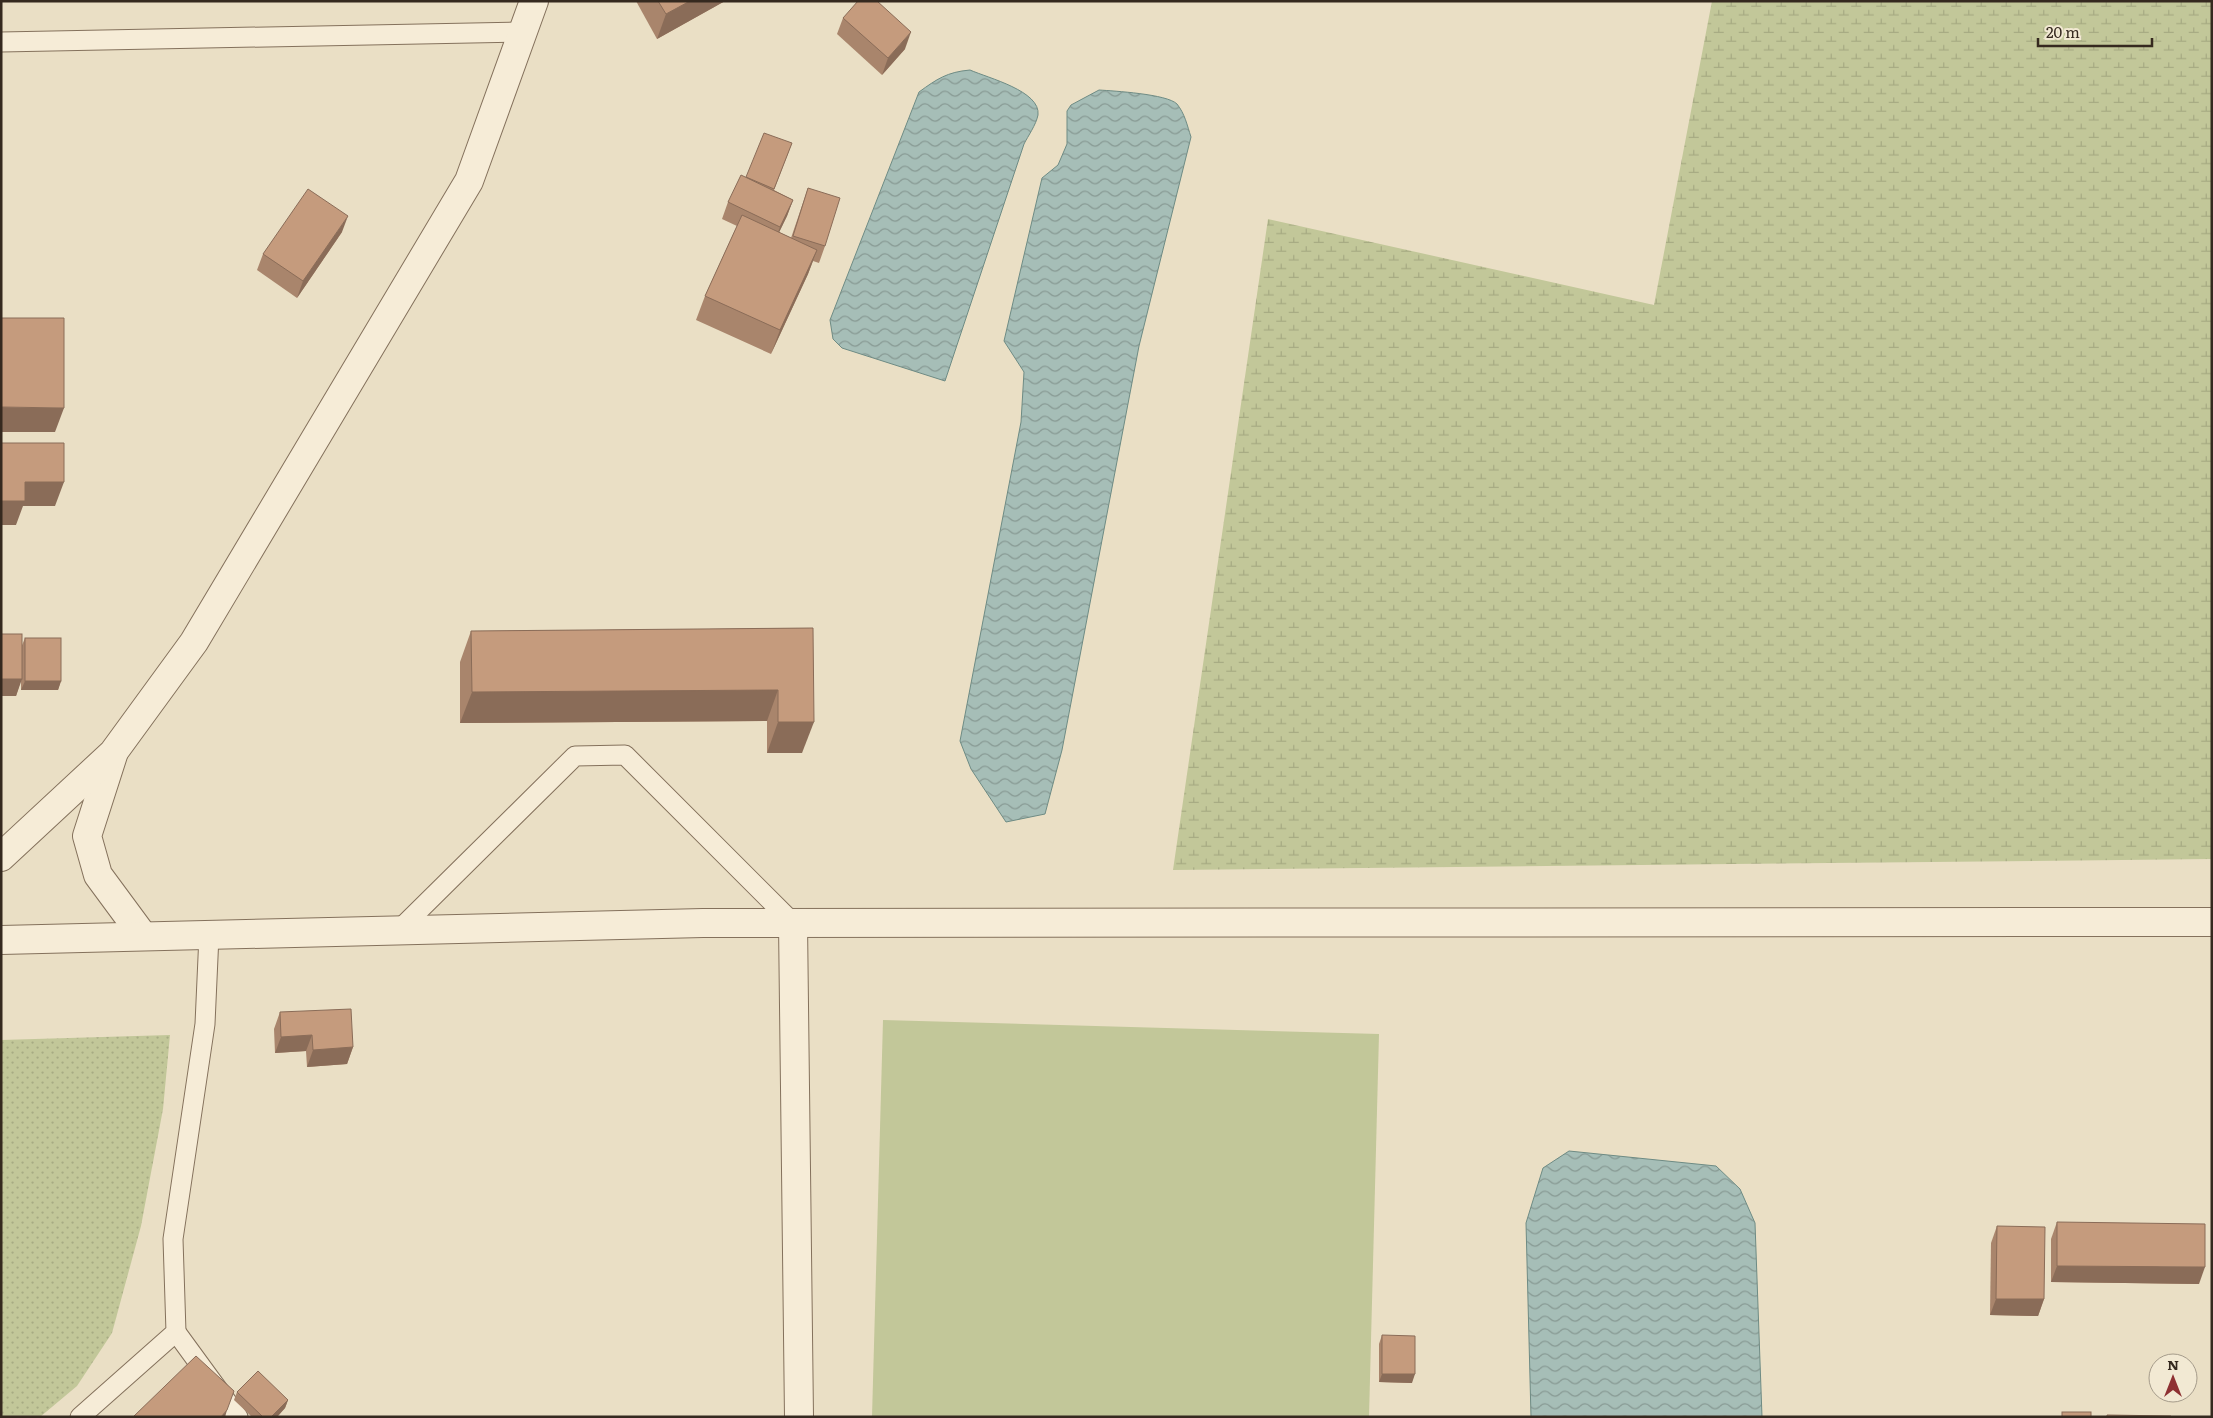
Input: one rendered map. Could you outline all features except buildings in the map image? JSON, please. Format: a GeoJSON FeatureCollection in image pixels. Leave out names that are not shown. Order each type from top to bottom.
{"type":"FeatureCollection","features":[{"type":"Feature","properties":{"kind":"street"},"geometry":{"type":"LineString","coordinates":[[1,857],[113,753],[194,642],[469,181],[534,1]]}},
{"type":"Feature","properties":{"kind":"street"},"geometry":{"type":"LineString","coordinates":[[113,753],[87,836],[98,875],[144,936]]}},
{"type":"Feature","properties":{"kind":"street"},"geometry":{"type":"LineString","coordinates":[[1,940],[703,923],[2212,922]]}},
{"type":"Feature","properties":{"kind":"street"},"geometry":{"type":"LineString","coordinates":[[792,923],[798,1417]]}},
{"type":"Feature","properties":{"kind":"lane"},"geometry":{"type":"LineString","coordinates":[[1,42],[523,32]]}},
{"type":"Feature","properties":{"kind":"lane"},"geometry":{"type":"LineString","coordinates":[[398,930],[575,756],[625,755],[792,923]]}},
{"type":"Feature","properties":{"kind":"lane"},"geometry":{"type":"LineString","coordinates":[[209,935],[205,1024],[173,1239],[176,1332],[238,1417]]}},
{"type":"Feature","properties":{"kind":"lane"},"geometry":{"type":"LineString","coordinates":[[80,1417],[176,1332]]}},
{"type":"Feature","properties":{"kind":"green space"},"geometry":{"type":"Polygon","coordinates":[[[1712,1],[2212,1],[2212,859],[1173,870],[1268,219],[1654,305],[1712,1]]]}},
{"type":"Feature","properties":{"kind":"green space"},"geometry":{"type":"Polygon","coordinates":[[[883,1020],[1379,1034],[1369,1417],[872,1417],[883,1020]]]}},
{"type":"Feature","properties":{"kind":"green space"},"geometry":{"type":"Polygon","coordinates":[[[170,1035],[163,1109],[141,1226],[112,1333],[77,1386],[40,1417],[1,1417],[1,1040],[170,1035]]]}},
{"type":"Feature","properties":{"kind":"water"},"geometry":{"type":"Polygon","coordinates":[[[970,70],[1023,92],[1037,107],[1038,115],[1024,144],[945,381],[842,348],[833,339],[830,320],[919,92],[943,77],[955,72],[970,70]]]}},
{"type":"Feature","properties":{"kind":"water"},"geometry":{"type":"Polygon","coordinates":[[[1099,90],[1163,98],[1177,104],[1186,120],[1191,137],[1139,346],[1062,750],[1045,814],[1006,822],[971,769],[960,741],[1021,422],[1024,372],[1004,341],[1042,178],[1058,165],[1067,144],[1067,111],[1071,105],[1099,90]]]}},
{"type":"Feature","properties":{"kind":"water"},"geometry":{"type":"Polygon","coordinates":[[[1569,1151],[1716,1166],[1740,1189],[1755,1223],[1762,1417],[1531,1417],[1526,1223],[1543,1168],[1569,1151]]]}}]}
